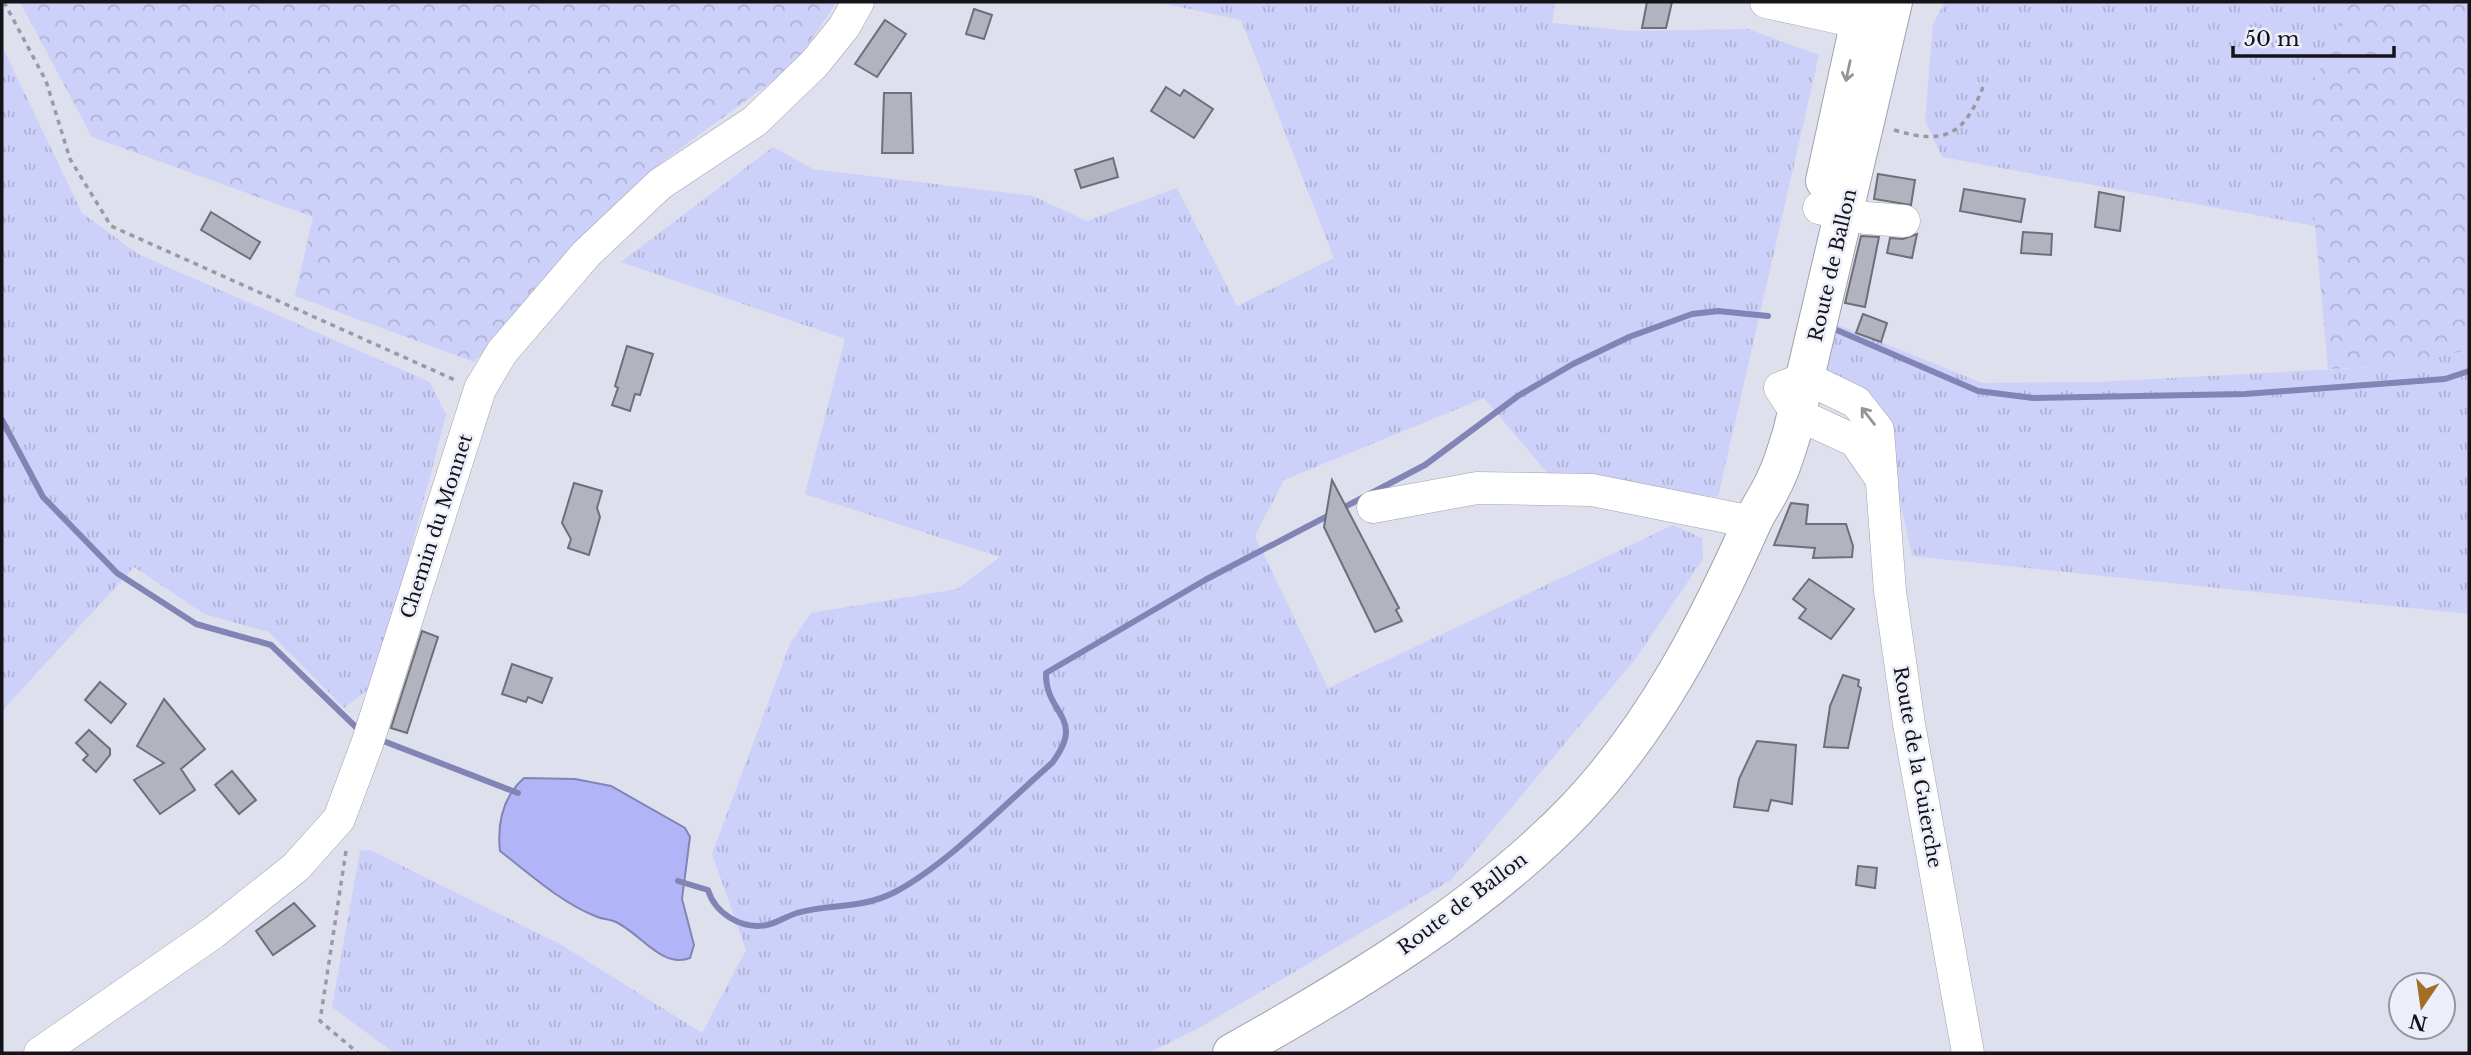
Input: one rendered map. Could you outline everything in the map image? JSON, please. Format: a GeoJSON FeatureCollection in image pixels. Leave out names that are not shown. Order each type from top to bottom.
{"type":"FeatureCollection","features":[{"type":"Feature","properties":{"kind":"main road","name":"Route de Ballon"},"geometry":{"type":"LineString","coordinates":[[1831,211],[1865,122],[1876,11]]}},
{"type":"Feature","properties":{"kind":"main road","name":"Route de Ballon"},"geometry":{"type":"LineString","coordinates":[[1232,1053],[1326,1001],[1507,874],[1577,808],[1642,728],[1692,650],[1752,522],[1776,479],[1831,211],[1876,11]]}},
{"type":"Feature","properties":{"kind":"street","name":"Chemin du Monnet"},"geometry":{"type":"LineString","coordinates":[[40,1053],[213,933],[296,867],[339,819],[370,735],[480,389],[502,352],[586,254],[660,184],[755,121],[814,64],[844,27],[858,2]]}},
{"type":"Feature","properties":{"kind":"street"},"geometry":{"type":"LineString","coordinates":[[1766,2],[1876,11]]}},
{"type":"Feature","properties":{"kind":"street"},"geometry":{"type":"LineString","coordinates":[[1831,211],[1905,221]]}},
{"type":"Feature","properties":{"kind":"street","name":"Route de la Guierche"},"geometry":{"type":"LineString","coordinates":[[1794,393],[1856,402],[1878,430],[1890,591],[1909,724],[1968,1053]]}},
{"type":"Feature","properties":{"kind":"street"},"geometry":{"type":"LineString","coordinates":[[1373,507],[1477,488],[1592,490],[1752,522]]}},
{"type":"Feature","properties":{"kind":"path"},"geometry":{"type":"LineString","coordinates":[[4,2],[46,81],[70,159],[111,226],[432,371],[480,389]]}},
{"type":"Feature","properties":{"kind":"path"},"geometry":{"type":"LineString","coordinates":[[1865,122],[1934,139],[1964,124],[1983,87]]}},
{"type":"Feature","properties":{"kind":"path"},"geometry":{"type":"LineString","coordinates":[[339,819],[347,849],[320,1021],[358,1053]]}},
{"type":"Feature","properties":{"kind":"green space"},"geometry":{"type":"Polygon","coordinates":[[[20,2],[837,2],[793,66],[662,162],[474,362],[295,296],[313,217],[92,137],[20,2]]]}},
{"type":"Feature","properties":{"kind":"green space"},"geometry":{"type":"Polygon","coordinates":[[[1156,2],[1556,2],[1552,23],[1630,31],[1748,29],[1819,55],[1718,497],[1550,476],[1484,398],[1284,480],[1255,536],[1328,688],[1673,525],[1702,538],[1703,559],[1637,657],[1451,880],[1199,1028],[1149,1053],[394,1053],[332,1007],[360,851],[370,850],[560,944],[702,1033],[746,950],[712,854],[790,644],[811,613],[957,589],[1000,557],[805,494],[845,339],[621,262],[773,147],[813,169],[1033,196],[1087,221],[1177,188],[1237,306],[1334,258],[1241,20],[1156,2]]]}},
{"type":"Feature","properties":{"kind":"green space"},"geometry":{"type":"Polygon","coordinates":[[[1945,2],[2351,2],[2314,82],[2310,112],[2315,226],[1942,157],[1925,121],[1933,24],[1945,2]]]}},
{"type":"Feature","properties":{"kind":"green space"},"geometry":{"type":"Polygon","coordinates":[[[2351,2],[2469,2],[2469,350],[2395,366],[2328,369],[2315,226],[2310,112],[2314,82],[2351,2]]]}},
{"type":"Feature","properties":{"kind":"green space"},"geometry":{"type":"Polygon","coordinates":[[[2,46],[82,213],[138,254],[430,382],[446,415],[379,671],[365,692],[344,708],[269,632],[204,614],[134,567],[2,711],[2,46]]]}},
{"type":"Feature","properties":{"kind":"green space"},"geometry":{"type":"Polygon","coordinates":[[[1831,322],[1982,383],[2097,382],[2395,366],[2469,350],[2469,614],[1912,556],[1898,491],[1843,385],[1827,370],[1822,355],[1831,322]]]}},
{"type":"Feature","properties":{"kind":"water"},"geometry":{"type":"Polygon","coordinates":[[[524,778],[575,779],[611,786],[685,828],[690,837],[682,899],[694,945],[690,958],[670,959],[625,927],[582,910],[546,887],[500,851],[503,811],[511,793],[524,778]]]}},
{"type":"Feature","properties":{"kind":"building"},"geometry":{"type":"Polygon","coordinates":[[[1647,2],[1672,2],[1666,28],[1642,28],[1647,2]]]}},
{"type":"Feature","properties":{"kind":"building"},"geometry":{"type":"Polygon","coordinates":[[[974,9],[992,15],[984,39],[966,34],[974,9]]]}},
{"type":"Feature","properties":{"kind":"building"},"geometry":{"type":"Polygon","coordinates":[[[885,20],[906,34],[877,77],[855,64],[885,20]]]}},
{"type":"Feature","properties":{"kind":"building"},"geometry":{"type":"Polygon","coordinates":[[[1166,87],[1180,96],[1184,90],[1213,109],[1194,138],[1151,111],[1166,87]]]}},
{"type":"Feature","properties":{"kind":"building"},"geometry":{"type":"Polygon","coordinates":[[[884,93],[911,93],[913,153],[882,153],[884,93]]]}},
{"type":"Feature","properties":{"kind":"building"},"geometry":{"type":"Polygon","coordinates":[[[1113,158],[1118,177],[1081,188],[1075,170],[1113,158]]]}},
{"type":"Feature","properties":{"kind":"building"},"geometry":{"type":"Polygon","coordinates":[[[1878,174],[1915,180],[1911,205],[1874,199],[1878,174]]]}},
{"type":"Feature","properties":{"kind":"building"},"geometry":{"type":"Polygon","coordinates":[[[1964,189],[2025,199],[2021,222],[1960,211],[1964,189]]]}},
{"type":"Feature","properties":{"kind":"building"},"geometry":{"type":"Polygon","coordinates":[[[2099,192],[2124,197],[2120,231],[2095,227],[2099,192]]]}},
{"type":"Feature","properties":{"kind":"building"},"geometry":{"type":"Polygon","coordinates":[[[211,212],[260,242],[250,259],[201,230],[211,212]]]}},
{"type":"Feature","properties":{"kind":"building"},"geometry":{"type":"Polygon","coordinates":[[[2023,232],[2052,234],[2051,255],[2021,253],[2023,232]]]}},
{"type":"Feature","properties":{"kind":"building"},"geometry":{"type":"Polygon","coordinates":[[[1917,234],[1912,258],[1887,253],[1890,238],[1903,239],[1917,234]]]}},
{"type":"Feature","properties":{"kind":"building"},"geometry":{"type":"Polygon","coordinates":[[[1861,236],[1879,237],[1865,307],[1845,303],[1861,236]]]}},
{"type":"Feature","properties":{"kind":"building"},"geometry":{"type":"Polygon","coordinates":[[[1863,314],[1887,323],[1881,342],[1856,333],[1863,314]]]}},
{"type":"Feature","properties":{"kind":"building"},"geometry":{"type":"Polygon","coordinates":[[[627,346],[653,354],[640,395],[635,394],[630,411],[612,405],[627,346]]]}},
{"type":"Feature","properties":{"kind":"building"},"geometry":{"type":"Polygon","coordinates":[[[1332,480],[1399,608],[1396,610],[1402,621],[1375,632],[1324,527],[1332,480]]]}},
{"type":"Feature","properties":{"kind":"building"},"geometry":{"type":"Polygon","coordinates":[[[574,483],[602,491],[597,508],[600,517],[589,555],[568,548],[571,539],[562,523],[574,483]]]}},
{"type":"Feature","properties":{"kind":"building"},"geometry":{"type":"Polygon","coordinates":[[[1791,503],[1808,505],[1806,524],[1846,524],[1853,546],[1852,557],[1813,558],[1815,548],[1774,545],[1791,503]]]}},
{"type":"Feature","properties":{"kind":"building"},"geometry":{"type":"Polygon","coordinates":[[[1809,579],[1854,609],[1831,639],[1799,618],[1806,609],[1793,599],[1809,579]]]}},
{"type":"Feature","properties":{"kind":"building"},"geometry":{"type":"Polygon","coordinates":[[[422,631],[438,637],[407,733],[391,728],[422,631]]]}},
{"type":"Feature","properties":{"kind":"building"},"geometry":{"type":"Polygon","coordinates":[[[512,664],[552,678],[542,703],[528,697],[526,702],[502,694],[512,664]]]}},
{"type":"Feature","properties":{"kind":"building"},"geometry":{"type":"Polygon","coordinates":[[[1843,675],[1859,680],[1858,686],[1861,688],[1848,748],[1824,747],[1830,706],[1843,675]]]}},
{"type":"Feature","properties":{"kind":"building"},"geometry":{"type":"Polygon","coordinates":[[[100,682],[126,704],[111,723],[85,700],[100,682]]]}},
{"type":"Feature","properties":{"kind":"building"},"geometry":{"type":"Polygon","coordinates":[[[164,699],[205,749],[181,769],[195,790],[160,814],[134,780],[164,763],[137,746],[164,699]]]}},
{"type":"Feature","properties":{"kind":"building"},"geometry":{"type":"Polygon","coordinates":[[[89,730],[110,749],[110,755],[96,772],[83,760],[88,755],[76,743],[89,730]]]}},
{"type":"Feature","properties":{"kind":"building"},"geometry":{"type":"Polygon","coordinates":[[[1757,741],[1796,745],[1792,804],[1771,800],[1768,811],[1734,807],[1739,779],[1757,741]]]}},
{"type":"Feature","properties":{"kind":"building"},"geometry":{"type":"Polygon","coordinates":[[[232,771],[256,800],[239,814],[215,785],[232,771]]]}},
{"type":"Feature","properties":{"kind":"building"},"geometry":{"type":"Polygon","coordinates":[[[1858,866],[1877,868],[1875,888],[1856,885],[1858,866]]]}},
{"type":"Feature","properties":{"kind":"building"},"geometry":{"type":"Polygon","coordinates":[[[294,903],[315,926],[273,955],[256,931],[294,903]]]}},
{"type":"Feature","properties":{"kind":"waterway"},"geometry":{"type":"LineString","coordinates":[[678,881],[708,890],[717,906],[730,918],[757,926],[771,924],[809,910],[857,904],[895,892],[956,849],[1052,763],[1062,748],[1066,735],[1062,716],[1047,687],[1046,673],[1205,580],[1425,465],[1518,396],[1573,364],[1629,337],[1692,314],[1718,311],[1768,316]]}},
{"type":"Feature","properties":{"kind":"waterway"},"geometry":{"type":"LineString","coordinates":[[1832,328],[1978,391],[2033,398],[2245,394],[2445,379],[2469,371]]}},
{"type":"Feature","properties":{"kind":"waterway"},"geometry":{"type":"LineString","coordinates":[[2,420],[43,497],[117,573],[196,624],[271,645],[362,733]]}},
{"type":"Feature","properties":{"kind":"waterway"},"geometry":{"type":"LineString","coordinates":[[378,739],[518,793]]}}]}
